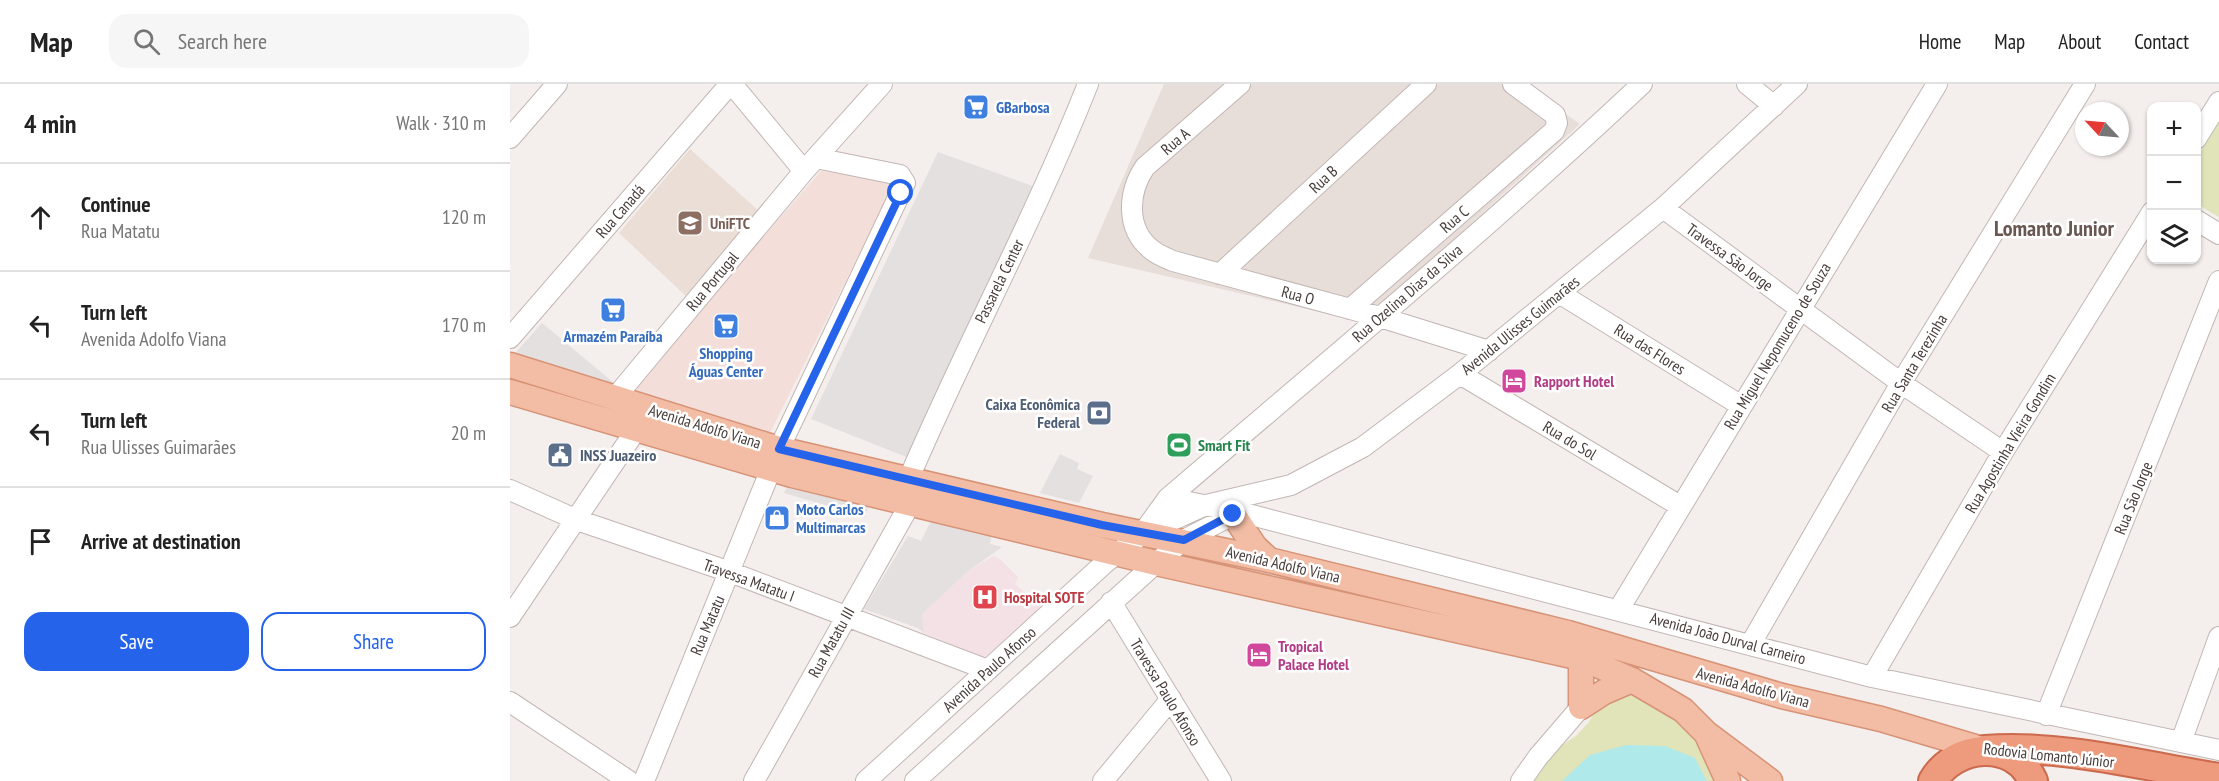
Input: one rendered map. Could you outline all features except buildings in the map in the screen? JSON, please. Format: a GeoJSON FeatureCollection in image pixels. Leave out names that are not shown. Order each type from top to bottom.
{"type":"FeatureCollection","features":[{"type":"Feature","properties":{"kind":"highway","name":"Rodovia Lomanto Júnior"},"geometry":{"type":"LineString","coordinates":[[1985,750],[2009,748],[2091,757],[2219,778]]}},
{"type":"Feature","properties":{"kind":"highway"},"geometry":{"type":"LineString","coordinates":[[1933,781],[1951,760],[1967,752],[1985,750],[2003,754],[2019,763],[2033,781]]}},
{"type":"Feature","properties":{"kind":"main road","name":"Avenida Adolfo Viana"},"geometry":{"type":"LineString","coordinates":[[510,365],[614,399],[775,459],[910,504],[1156,563],[1581,658],[1632,680],[1683,710],[1706,733],[1770,781]]}},
{"type":"Feature","properties":{"kind":"main road","name":"Avenida Adolfo Viana"},"geometry":{"type":"LineString","coordinates":[[510,392],[636,430],[775,459],[909,478],[1142,534],[1184,540],[1269,560],[1568,633],[1782,696],[1881,719]]}},
{"type":"Feature","properties":{"kind":"main road"},"geometry":{"type":"LineString","coordinates":[[1236,513],[1255,547],[1269,560]]}},
{"type":"Feature","properties":{"kind":"main road"},"geometry":{"type":"LineString","coordinates":[[1581,658],[1581,707]]}},
{"type":"Feature","properties":{"kind":"main road"},"geometry":{"type":"LineString","coordinates":[[1581,707],[1604,692],[1632,680]]}},
{"type":"Feature","properties":{"kind":"main road","name":"Rodovia Lomanto Júnior"},"geometry":{"type":"LineString","coordinates":[[1881,719],[1985,750]]}},
{"type":"Feature","properties":{"kind":"main road"},"geometry":{"type":"LineString","coordinates":[[1706,733],[1728,781]]}},
{"type":"Feature","properties":{"kind":"street"},"geometry":{"type":"LineString","coordinates":[[510,138],[557,84]]}},
{"type":"Feature","properties":{"kind":"street"},"geometry":{"type":"LineString","coordinates":[[731,84],[810,165]]}},
{"type":"Feature","properties":{"kind":"street","name":"Rua Canadá"},"geometry":{"type":"LineString","coordinates":[[510,338],[731,84]]}},
{"type":"Feature","properties":{"kind":"street","name":"Rua Portugal"},"geometry":{"type":"LineString","coordinates":[[614,399],[810,165],[882,84]]}},
{"type":"Feature","properties":{"kind":"street","name":"Passarela Center"},"geometry":{"type":"LineString","coordinates":[[909,478],[958,366],[1062,150],[1088,84]]}},
{"type":"Feature","properties":{"kind":"street","name":"Rua A"},"geometry":{"type":"LineString","coordinates":[[1131,210],[1134,187],[1145,167],[1225,92],[1240,84]]}},
{"type":"Feature","properties":{"kind":"street","name":"Rua B"},"geometry":{"type":"LineString","coordinates":[[1220,274],[1426,84]]}},
{"type":"Feature","properties":{"kind":"street","name":"Rua C"},"geometry":{"type":"LineString","coordinates":[[1350,309],[1557,127],[1555,115],[1513,84]]}},
{"type":"Feature","properties":{"kind":"street","name":"Rua Ozelina Dias da Silva"},"geometry":{"type":"LineString","coordinates":[[1142,534],[1168,498],[1380,317],[1589,134],[1642,84]]}},
{"type":"Feature","properties":{"kind":"street"},"geometry":{"type":"LineString","coordinates":[[1747,84],[1773,106]]}},
{"type":"Feature","properties":{"kind":"street","name":"Avenida Ulisses Guimarães"},"geometry":{"type":"LineString","coordinates":[[1206,505],[1291,485],[1362,447],[1489,351],[1663,208],[1797,84]]}},
{"type":"Feature","properties":{"kind":"street","name":"Rua Miguel Nepomuceno de Souza"},"geometry":{"type":"LineString","coordinates":[[1619,609],[1740,405],[1937,84]]}},
{"type":"Feature","properties":{"kind":"street","name":"Rua Santa Terezinha"},"geometry":{"type":"LineString","coordinates":[[1750,645],[1901,383],[2085,84]]}},
{"type":"Feature","properties":{"kind":"street"},"geometry":{"type":"LineString","coordinates":[[2201,130],[2219,102]]}},
{"type":"Feature","properties":{"kind":"street","name":"Rua Matatu"},"geometry":{"type":"LineString","coordinates":[[644,781],[775,459],[905,183],[900,175],[810,165]]}},
{"type":"Feature","properties":{"kind":"street","name":"Travessa São Jorge"},"geometry":{"type":"LineString","coordinates":[[1663,208],[1901,383],[2003,452]]}},
{"type":"Feature","properties":{"kind":"street","name":"Rua O"},"geometry":{"type":"LineString","coordinates":[[1131,210],[1136,231],[1151,250],[1173,261],[1380,317],[1489,351]]}},
{"type":"Feature","properties":{"kind":"street","name":"Rua Agostinha Vieira Gondim"},"geometry":{"type":"LineString","coordinates":[[1872,677],[2003,452],[2147,218]]}},
{"type":"Feature","properties":{"kind":"street"},"geometry":{"type":"LineString","coordinates":[[2201,223],[2219,234]]}},
{"type":"Feature","properties":{"kind":"street","name":"Rua São Jorge"},"geometry":{"type":"LineString","coordinates":[[2046,715],[2219,281]]}},
{"type":"Feature","properties":{"kind":"street","name":"Rua das Flores"},"geometry":{"type":"LineString","coordinates":[[1559,293],[1740,405]]}},
{"type":"Feature","properties":{"kind":"street","name":"Rua do Sol"},"geometry":{"type":"LineString","coordinates":[[1460,374],[1680,506]]}},
{"type":"Feature","properties":{"kind":"street"},"geometry":{"type":"LineString","coordinates":[[510,617],[636,430]]}},
{"type":"Feature","properties":{"kind":"street","name":"Avenida Paulo Afonso"},"geometry":{"type":"LineString","coordinates":[[915,781],[1112,602],[1184,540],[1291,485]]}},
{"type":"Feature","properties":{"kind":"street","name":"Travessa Matatu I"},"geometry":{"type":"LineString","coordinates":[[510,490],[577,520],[730,572],[988,670]]}},
{"type":"Feature","properties":{"kind":"street","name":"Avenida João Durval Carneiro"},"geometry":{"type":"LineString","coordinates":[[1168,498],[1206,505],[1619,609],[1872,677],[2219,750]]}},
{"type":"Feature","properties":{"kind":"street","name":"Rua Matatu III"},"geometry":{"type":"LineString","coordinates":[[754,781],[910,504]]}},
{"type":"Feature","properties":{"kind":"street","name":"Avenida Paulo Afonso"},"geometry":{"type":"LineString","coordinates":[[866,781],[1116,553],[1142,534],[1206,505]]}},
{"type":"Feature","properties":{"kind":"street","name":"Travessa Paulo Afonso"},"geometry":{"type":"LineString","coordinates":[[1092,576],[1108,578],[1113,587],[1112,602],[1217,779]]}},
{"type":"Feature","properties":{"kind":"street"},"geometry":{"type":"LineString","coordinates":[[2181,742],[2219,637]]}},
{"type":"Feature","properties":{"kind":"street"},"geometry":{"type":"LineString","coordinates":[[1103,781],[1171,699]]}},
{"type":"Feature","properties":{"kind":"street"},"geometry":{"type":"LineString","coordinates":[[510,702],[629,781]]}},
{"type":"Feature","properties":{"kind":"street"},"geometry":{"type":"LineString","coordinates":[[1521,781],[1538,757],[1581,707]]}},
{"type":"Feature","properties":{"kind":"shaded area"},"geometry":{"type":"Polygon","coordinates":[[[1164,84],[1523,84],[1580,124],[1363,322],[1088,258],[1164,84]]]}},
{"type":"Feature","properties":{"kind":"shaded area","name":"UniFTC"},"geometry":{"type":"Polygon","coordinates":[[[690,149],[761,213],[688,298],[619,233],[690,149]]]}},
{"type":"Feature","properties":{"kind":"shaded area"},"geometry":{"type":"Polygon","coordinates":[[[938,152],[1038,188],[909,458],[811,419],[938,152]]]}},
{"type":"Feature","properties":{"kind":"shaded area","name":"Shopping Águas Center"},"geometry":{"type":"Polygon","coordinates":[[[821,171],[895,182],[767,439],[627,393],[821,171]]]}},
{"type":"Feature","properties":{"kind":"shaded area"},"geometry":{"type":"Polygon","coordinates":[[[542,323],[614,383],[605,392],[510,359],[542,323]]]}},
{"type":"Feature","properties":{"kind":"shaded area"},"geometry":{"type":"Polygon","coordinates":[[[1060,454],[1079,463],[1077,469],[1093,476],[1079,503],[1040,493],[1060,454]]]}},
{"type":"Feature","properties":{"kind":"shaded area"},"geometry":{"type":"Polygon","coordinates":[[[790,481],[870,500],[865,517],[784,493],[790,481]]]}},
{"type":"Feature","properties":{"kind":"shaded area"},"geometry":{"type":"Polygon","coordinates":[[[932,519],[992,533],[990,544],[1002,547],[967,572],[922,614],[924,633],[918,628],[864,609],[908,536],[921,541],[932,519]]]}},
{"type":"Feature","properties":{"kind":"shaded area","name":"Hospital SOTE"},"geometry":{"type":"Polygon","coordinates":[[[993,556],[1000,559],[1018,577],[1015,584],[1044,610],[983,658],[924,633],[922,614],[967,572],[993,556]]]}},
{"type":"Feature","properties":{"kind":"green space"},"geometry":{"type":"Polygon","coordinates":[[[2219,121],[2219,217],[2201,206],[2201,151],[2219,121]]]}},
{"type":"Feature","properties":{"kind":"green space"},"geometry":{"type":"Polygon","coordinates":[[[1638,690],[1682,720],[1729,781],[1526,781],[1546,756],[1576,736],[1589,722],[1600,701],[1638,690]]]}},
{"type":"Feature","properties":{"kind":"water"},"geometry":{"type":"Polygon","coordinates":[[[1626,745],[1665,746],[1695,758],[1707,781],[1562,781],[1590,755],[1626,745]]]}},
{"type":"Feature","properties":{"kind":"place","name":"GBarbosa"},"geometry":{"type":"Point","coordinates":[976,107]}},
{"type":"Feature","properties":{"kind":"place","name":"UniFTC"},"geometry":{"type":"Point","coordinates":[690,223]}},
{"type":"Feature","properties":{"kind":"place","name":"Armazém Paraíba"},"geometry":{"type":"Point","coordinates":[613,310]}},
{"type":"Feature","properties":{"kind":"place","name":"Shopping Águas Center"},"geometry":{"type":"Point","coordinates":[726,326]}},
{"type":"Feature","properties":{"kind":"place","name":"Rapport Hotel"},"geometry":{"type":"Point","coordinates":[1514,381]}},
{"type":"Feature","properties":{"kind":"place","name":"Caixa Econômica Federal"},"geometry":{"type":"Point","coordinates":[1099,413]}},
{"type":"Feature","properties":{"kind":"place","name":"Smart Fit"},"geometry":{"type":"Point","coordinates":[1179,445]}},
{"type":"Feature","properties":{"kind":"place","name":"INSS Juazeiro"},"geometry":{"type":"Point","coordinates":[560,455]}},
{"type":"Feature","properties":{"kind":"place","name":"Moto Carlos Multimarcas"},"geometry":{"type":"Point","coordinates":[777,518]}},
{"type":"Feature","properties":{"kind":"place","name":"Hospital SOTE"},"geometry":{"type":"Point","coordinates":[985,597]}},
{"type":"Feature","properties":{"kind":"place","name":"Tropical Palace Hotel"},"geometry":{"type":"Point","coordinates":[1259,655]}},
{"type":"Feature","properties":{"kind":"district","name":"Lomanto Junior"},"geometry":{"type":"Point","coordinates":[2054,228]}},
{"type":"Feature","properties":{"kind":"route"},"geometry":{"type":"LineString","coordinates":[[901,193],[779,449],[1142,534],[1184,540],[1233,514]]}}]}
